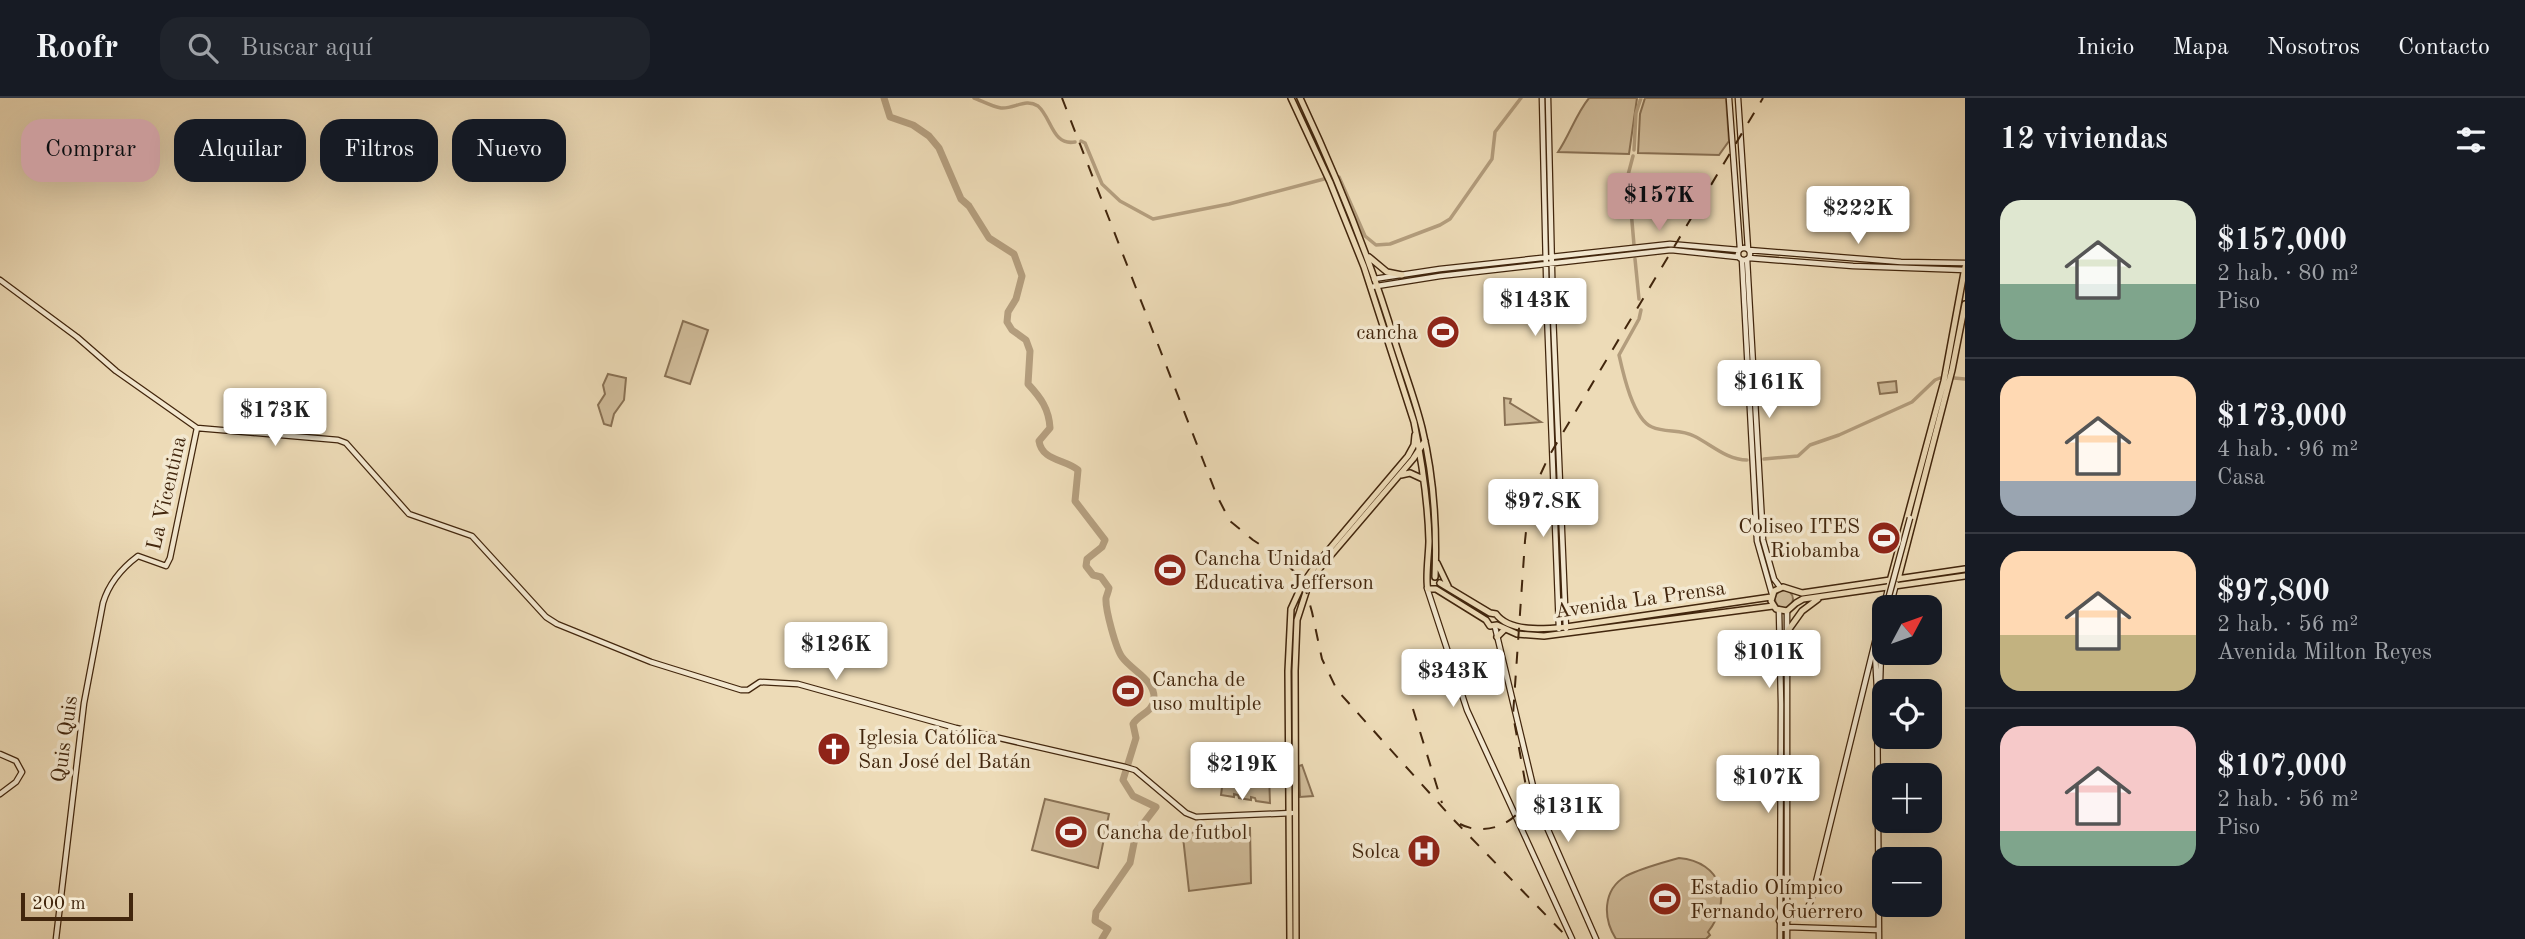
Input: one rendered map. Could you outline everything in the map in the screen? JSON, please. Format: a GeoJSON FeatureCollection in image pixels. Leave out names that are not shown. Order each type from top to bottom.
{"type":"FeatureCollection","features":[{"type":"Feature","properties":{"kind":"main road"},"geometry":{"type":"LineString","coordinates":[[1292,98],[1330,182],[1369,283],[1415,428],[1428,509],[1427,579],[1427,587],[1436,589],[1486,620],[1488,625],[1497,624],[1496,614],[1458,595],[1437,580],[1427,579]]}},
{"type":"Feature","properties":{"kind":"main road"},"geometry":{"type":"LineString","coordinates":[[1300,98],[1368,256],[1425,441],[1435,508],[1436,589]]}},
{"type":"Feature","properties":{"kind":"main road"},"geometry":{"type":"LineString","coordinates":[[1368,256],[1382,270],[1402,275]]}},
{"type":"Feature","properties":{"kind":"main road"},"geometry":{"type":"LineString","coordinates":[[1897,583],[1944,381],[1965,268]]}},
{"type":"Feature","properties":{"kind":"main road"},"geometry":{"type":"LineString","coordinates":[[1889,584],[1952,370],[1965,304]]}},
{"type":"Feature","properties":{"kind":"main road"},"geometry":{"type":"LineString","coordinates":[[1296,939],[1288,671],[1292,609],[1298,593],[1316,565],[1408,456],[1415,439],[1415,428]]}},
{"type":"Feature","properties":{"kind":"main road"},"geometry":{"type":"LineString","coordinates":[[1290,939],[1295,671],[1300,606],[1311,580],[1320,568],[1401,475],[1425,441]]}},
{"type":"Feature","properties":{"kind":"main road"},"geometry":{"type":"LineString","coordinates":[[1401,475],[1420,475],[1425,481]]}},
{"type":"Feature","properties":{"kind":"main road"},"geometry":{"type":"LineString","coordinates":[[1436,558],[1443,578],[1458,595]]}},
{"type":"Feature","properties":{"kind":"main road"},"geometry":{"type":"LineString","coordinates":[[1901,566],[1908,575],[1917,577]]}},
{"type":"Feature","properties":{"kind":"main road"},"geometry":{"type":"LineString","coordinates":[[1897,583],[1965,569]]}},
{"type":"Feature","properties":{"kind":"main road"},"geometry":{"type":"LineString","coordinates":[[1889,584],[1796,603],[1787,611],[1779,611],[1773,606],[1772,595],[1780,587],[1802,593],[1965,576]]}},
{"type":"Feature","properties":{"kind":"main road"},"geometry":{"type":"LineString","coordinates":[[1793,591],[1796,603]]}},
{"type":"Feature","properties":{"kind":"main road","name":"Avenida La Prensa"},"geometry":{"type":"LineString","coordinates":[[1497,624],[1527,635],[1772,595]]}},
{"type":"Feature","properties":{"kind":"main road"},"geometry":{"type":"LineString","coordinates":[[1787,632],[1802,611],[1823,596]]}},
{"type":"Feature","properties":{"kind":"main road","name":"Avenida La Prensa"},"geometry":{"type":"LineString","coordinates":[[1497,624],[1563,630],[1773,606]]}},
{"type":"Feature","properties":{"kind":"main road"},"geometry":{"type":"LineString","coordinates":[[1486,620],[1490,613]]}},
{"type":"Feature","properties":{"kind":"main road"},"geometry":{"type":"LineString","coordinates":[[1497,637],[1505,629]]}},
{"type":"Feature","properties":{"kind":"street"},"geometry":{"type":"LineString","coordinates":[[1542,98],[1563,630]]}},
{"type":"Feature","properties":{"kind":"street"},"geometry":{"type":"LineString","coordinates":[[1548,98],[1549,262]]}},
{"type":"Feature","properties":{"kind":"street"},"geometry":{"type":"LineString","coordinates":[[1729,98],[1739,249],[1744,258],[1763,540],[1774,579],[1780,587]]}},
{"type":"Feature","properties":{"kind":"street"},"geometry":{"type":"LineString","coordinates":[[1738,98],[1749,250],[1744,258],[1758,541],[1772,595]]}},
{"type":"Feature","properties":{"kind":"street"},"geometry":{"type":"LineString","coordinates":[[1731,129],[1740,127]]}},
{"type":"Feature","properties":{"kind":"street"},"geometry":{"type":"LineString","coordinates":[[1369,283],[1549,262],[1670,244],[1965,268]]}},
{"type":"Feature","properties":{"kind":"street"},"geometry":{"type":"LineString","coordinates":[[1377,282],[1402,275],[1671,250],[1853,266],[1965,268]]}},
{"type":"Feature","properties":{"kind":"street"},"geometry":{"type":"LineString","coordinates":[[0,280],[77,337],[116,371],[197,428],[338,439],[346,443],[410,514],[472,536],[546,617],[567,628],[651,662],[741,690],[748,690],[760,682],[798,684],[956,728],[1135,770],[1186,813],[1196,817],[1292,813]]}},
{"type":"Feature","properties":{"kind":"street","name":"La Vicentina"},"geometry":{"type":"LineString","coordinates":[[138,556],[166,566],[170,558],[197,428]]}},
{"type":"Feature","properties":{"kind":"street"},"geometry":{"type":"LineString","coordinates":[[1891,595],[1915,501]]}},
{"type":"Feature","properties":{"kind":"street","name":"Quis Quis"},"geometry":{"type":"LineString","coordinates":[[56,939],[85,703],[98,626],[106,594],[124,566],[138,556]]}},
{"type":"Feature","properties":{"kind":"street"},"geometry":{"type":"LineString","coordinates":[[1892,595],[1897,583]]}},
{"type":"Feature","properties":{"kind":"street"},"geometry":{"type":"LineString","coordinates":[[1779,921],[1803,915],[1809,908],[1889,584]]}},
{"type":"Feature","properties":{"kind":"street"},"geometry":{"type":"LineString","coordinates":[[1427,587],[1467,710],[1572,939]]}},
{"type":"Feature","properties":{"kind":"street"},"geometry":{"type":"LineString","coordinates":[[1779,611],[1780,939]]}},
{"type":"Feature","properties":{"kind":"street"},"geometry":{"type":"LineString","coordinates":[[1787,611],[1787,939]]}},
{"type":"Feature","properties":{"kind":"street"},"geometry":{"type":"LineString","coordinates":[[1497,624],[1497,637],[1538,807],[1596,939]]}},
{"type":"Feature","properties":{"kind":"street"},"geometry":{"type":"LineString","coordinates":[[1861,695],[1872,661]]}},
{"type":"Feature","properties":{"kind":"street"},"geometry":{"type":"LineString","coordinates":[[1877,749],[1878,939]]}},
{"type":"Feature","properties":{"kind":"street"},"geometry":{"type":"LineString","coordinates":[[0,754],[16,761],[22,772],[16,782],[0,794]]}},
{"type":"Feature","properties":{"kind":"street"},"geometry":{"type":"LineString","coordinates":[[1780,929],[1878,930]]}},
{"type":"Feature","properties":{"kind":"street"},"geometry":{"type":"LineString","coordinates":[[1835,929],[1835,939]]}},
{"type":"Feature","properties":{"kind":"shaded area"},"geometry":{"type":"Polygon","coordinates":[[[1589,98],[1637,98],[1629,154],[1558,152],[1589,98]]]}},
{"type":"Feature","properties":{"kind":"shaded area"},"geometry":{"type":"Polygon","coordinates":[[[1645,98],[1726,98],[1729,141],[1719,155],[1638,153],[1640,114],[1645,98]]]}},
{"type":"Feature","properties":{"kind":"shaded area"},"geometry":{"type":"Polygon","coordinates":[[[683,321],[708,330],[690,384],[665,376],[683,321]]]}},
{"type":"Feature","properties":{"kind":"shaded area","name":"cancha"},"geometry":{"type":"Polygon","coordinates":[[[1438,321],[1454,333],[1448,342],[1432,330],[1438,321]]]}},
{"type":"Feature","properties":{"kind":"shaded area"},"geometry":{"type":"Polygon","coordinates":[[[608,374],[626,378],[624,400],[614,414],[611,426],[604,424],[598,405],[605,394],[603,385],[608,374]]]}},
{"type":"Feature","properties":{"kind":"shaded area"},"geometry":{"type":"Polygon","coordinates":[[[1896,381],[1897,392],[1880,394],[1878,383],[1896,381]]]}},
{"type":"Feature","properties":{"kind":"shaded area"},"geometry":{"type":"Polygon","coordinates":[[[1504,398],[1511,399],[1510,403],[1541,422],[1505,425],[1504,398]]]}},
{"type":"Feature","properties":{"kind":"shaded area","name":"Cancha Unidad Educativa Jefferson"},"geometry":{"type":"Polygon","coordinates":[[[1173,558],[1181,576],[1167,582],[1159,565],[1173,558]]]}},
{"type":"Feature","properties":{"kind":"shaded area"},"geometry":{"type":"Polygon","coordinates":[[[1784,590],[1790,593],[1793,599],[1790,605],[1784,608],[1778,605],[1775,599],[1778,593],[1784,590]]]}},
{"type":"Feature","properties":{"kind":"shaded area","name":"Cancha de uso multiple"},"geometry":{"type":"Polygon","coordinates":[[[1134,680],[1135,698],[1121,698],[1121,681],[1134,680]]]}},
{"type":"Feature","properties":{"kind":"shaded area"},"geometry":{"type":"Polygon","coordinates":[[[1302,765],[1313,796],[1300,797],[1299,766],[1302,765]]]}},
{"type":"Feature","properties":{"kind":"shaded area"},"geometry":{"type":"Polygon","coordinates":[[[1224,772],[1269,774],[1270,803],[1256,801],[1251,797],[1251,800],[1239,798],[1234,794],[1234,797],[1221,795],[1224,772]]]}},
{"type":"Feature","properties":{"kind":"shaded area","name":"Cancha de futbol"},"geometry":{"type":"Polygon","coordinates":[[[1045,799],[1109,814],[1098,868],[1032,850],[1045,799]]]}},
{"type":"Feature","properties":{"kind":"shaded area"},"geometry":{"type":"Polygon","coordinates":[[[1202,828],[1250,828],[1251,883],[1189,891],[1183,837],[1202,828]]]}},
{"type":"Feature","properties":{"kind":"shaded area","name":"Estadio Olímpico Fernando Guerrero"},"geometry":{"type":"Polygon","coordinates":[[[1679,858],[1705,867],[1719,884],[1720,908],[1708,932],[1710,935],[1706,939],[1616,939],[1607,914],[1612,889],[1626,876],[1679,858]]]}},
{"type":"Feature","properties":{"kind":"waterway"},"geometry":{"type":"LineString","coordinates":[[884,98],[890,117],[913,125],[929,136],[939,148],[961,199],[969,206],[989,238],[1014,254],[1022,276],[1016,299],[1008,312],[1007,322],[1012,330],[1026,340],[1030,351],[1028,384],[1048,415],[1050,428],[1039,441],[1041,448],[1049,456],[1078,470],[1075,501],[1105,540],[1102,547],[1087,559],[1086,566],[1093,575],[1101,577],[1109,588],[1106,598],[1107,611],[1122,657],[1147,681],[1154,693],[1151,708],[1133,724],[1136,738],[1123,780],[1133,796],[1156,807],[1136,833],[1130,863],[1096,912],[1095,921],[1108,929],[1102,939]]}},
{"type":"Feature","properties":{"kind":"waterway"},"geometry":{"type":"LineString","coordinates":[[974,98],[1001,108],[1024,103],[1038,106],[1061,140],[1075,142]]}},
{"type":"Feature","properties":{"kind":"waterway"},"geometry":{"type":"LineString","coordinates":[[1339,177],[1365,236],[1376,245],[1390,244],[1440,225],[1450,219],[1492,159],[1495,132],[1521,98]]}},
{"type":"Feature","properties":{"kind":"waterway"},"geometry":{"type":"LineString","coordinates":[[1634,150],[1636,113],[1641,98]]}},
{"type":"Feature","properties":{"kind":"waterway"},"geometry":{"type":"LineString","coordinates":[[1081,141],[1085,143],[1102,184],[1120,201],[1153,219],[1229,204],[1324,179]]}},
{"type":"Feature","properties":{"kind":"waterway"},"geometry":{"type":"LineString","coordinates":[[1633,156],[1628,175],[1634,245]]}},
{"type":"Feature","properties":{"kind":"waterway"},"geometry":{"type":"LineString","coordinates":[[1635,259],[1639,299]]}},
{"type":"Feature","properties":{"kind":"waterway"},"geometry":{"type":"LineString","coordinates":[[1641,310],[1639,319],[1619,355],[1630,395],[1639,415],[1652,427],[1689,434],[1726,455],[1747,460]]}},
{"type":"Feature","properties":{"kind":"waterway"},"geometry":{"type":"LineString","coordinates":[[1764,459],[1798,456],[1810,445],[1912,402],[1940,378]]}},
{"type":"Feature","properties":{"kind":"waterway"},"geometry":{"type":"LineString","coordinates":[[1954,378],[1965,379]]}},
{"type":"Feature","properties":{"kind":"railway"},"geometry":{"type":"LineString","coordinates":[[1062,98],[1217,496],[1230,521],[1279,557],[1303,580],[1322,659],[1337,690],[1452,818],[1569,939]]}},
{"type":"Feature","properties":{"kind":"railway"},"geometry":{"type":"LineString","coordinates":[[1460,824],[1481,829],[1502,824],[1519,812],[1527,792],[1513,715],[1525,541],[1528,512],[1536,484],[1549,456],[1763,98]]}},
{"type":"Feature","properties":{"kind":"railway"},"geometry":{"type":"LineString","coordinates":[[1413,709],[1442,803]]}},
{"type":"Feature","properties":{"kind":"place","name":"cancha"},"geometry":{"type":"Point","coordinates":[1443,332]}},
{"type":"Feature","properties":{"kind":"place","name":"Coliseo ITES Riobamba"},"geometry":{"type":"Point","coordinates":[1884,538]}},
{"type":"Feature","properties":{"kind":"place","name":"Cancha Unidad Educativa Jefferson"},"geometry":{"type":"Point","coordinates":[1170,570]}},
{"type":"Feature","properties":{"kind":"place","name":"Cancha de uso multiple"},"geometry":{"type":"Point","coordinates":[1128,691]}},
{"type":"Feature","properties":{"kind":"place","name":"Iglesia Católica San José del Batán"},"geometry":{"type":"Point","coordinates":[834,749]}},
{"type":"Feature","properties":{"kind":"place","name":"Cancha de futbol"},"geometry":{"type":"Point","coordinates":[1071,832]}},
{"type":"Feature","properties":{"kind":"place","name":"Solca"},"geometry":{"type":"Point","coordinates":[1424,851]}},
{"type":"Feature","properties":{"kind":"place","name":"Estadio Olímpico Fernando Guerrero"},"geometry":{"type":"Point","coordinates":[1665,899]}}]}
